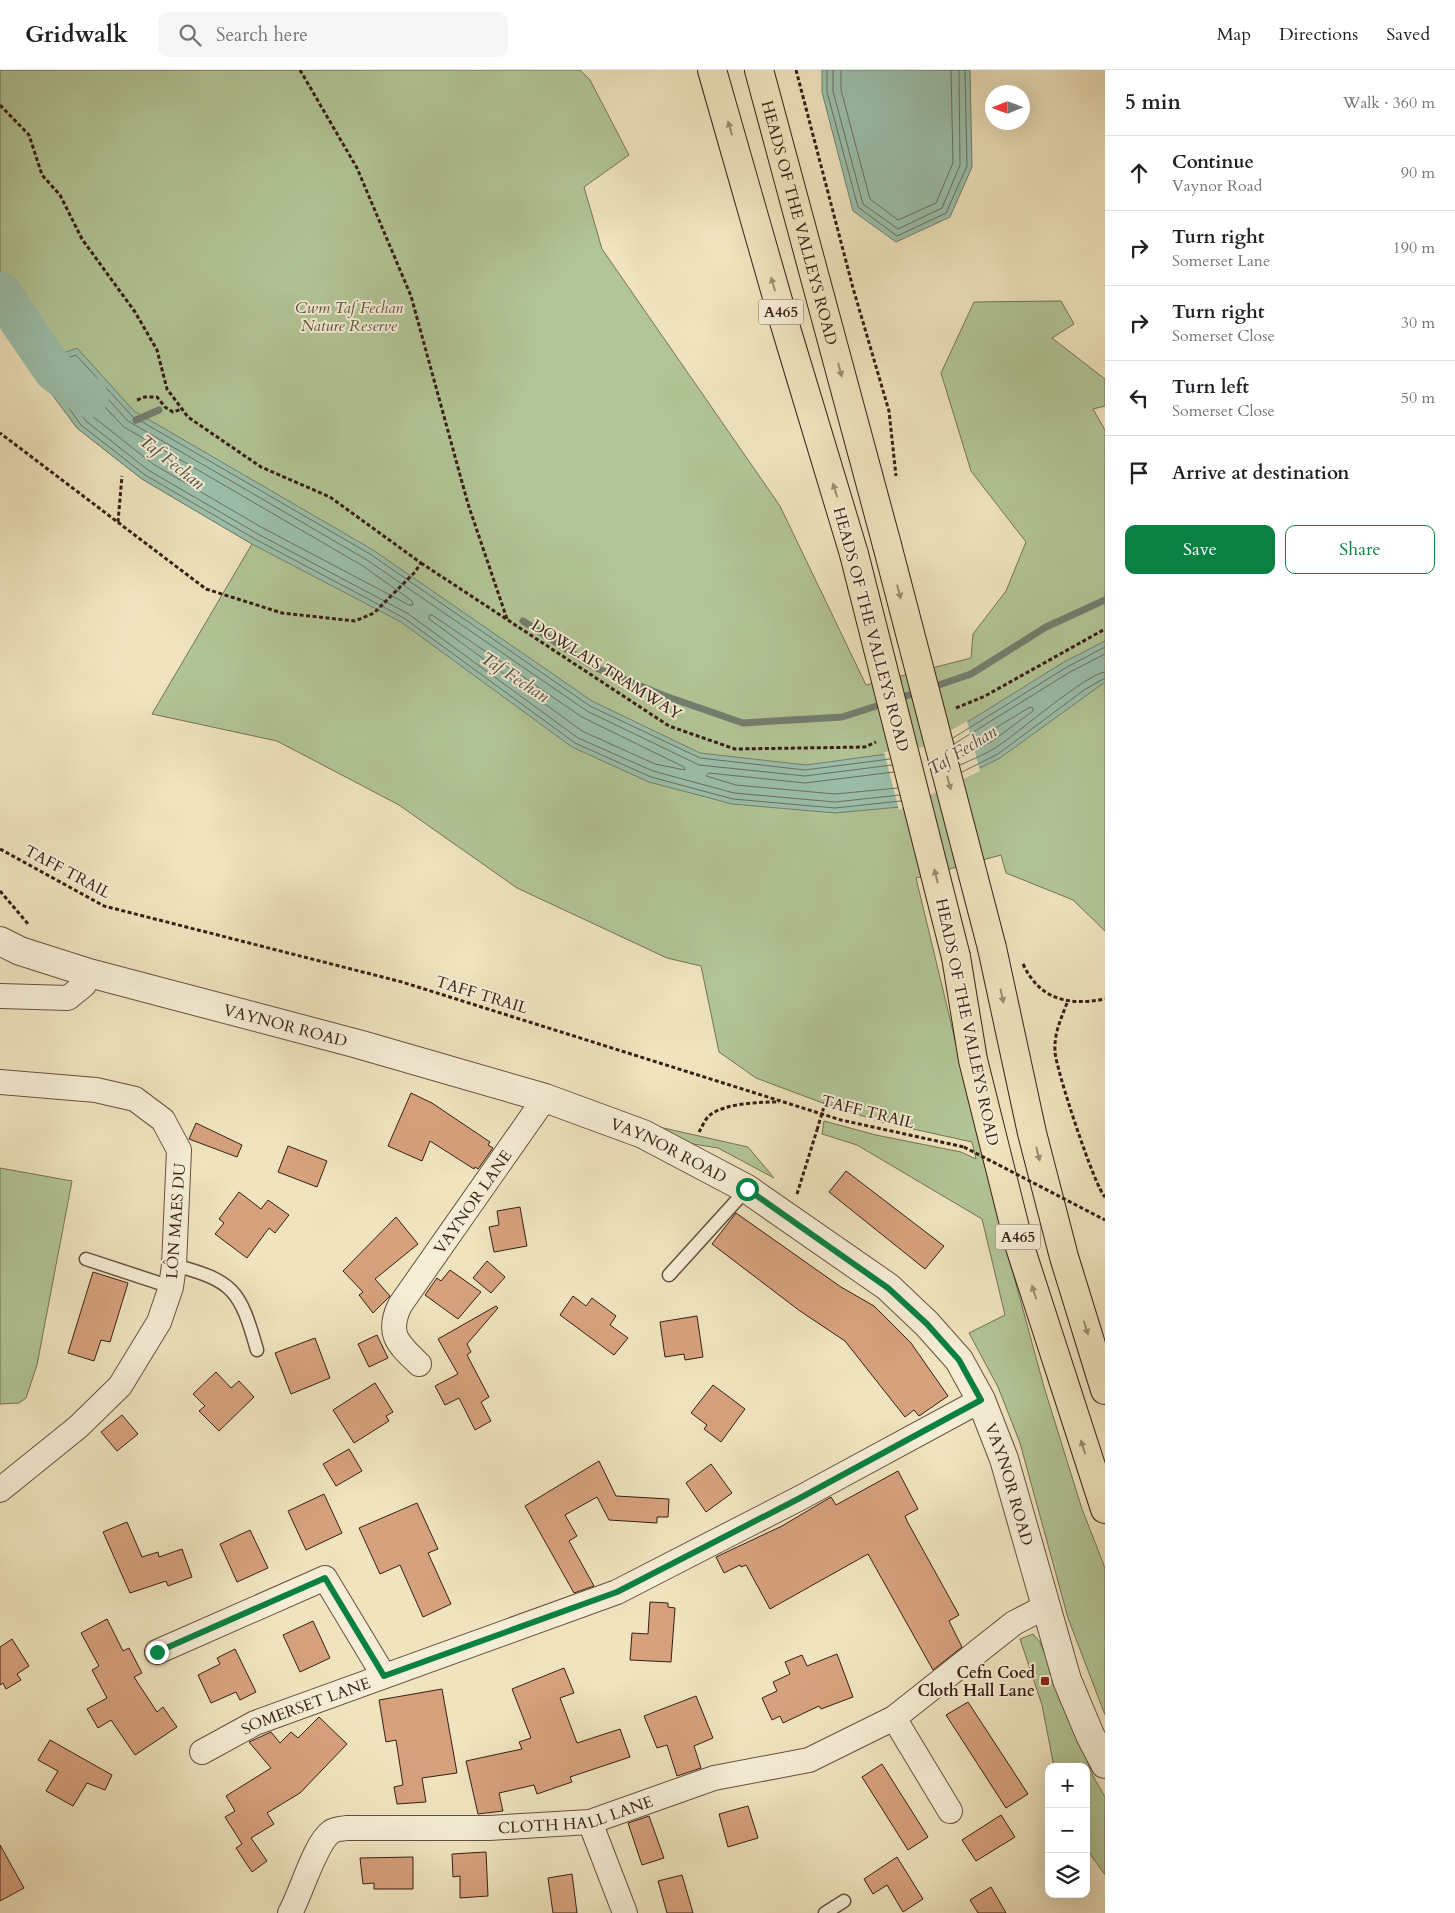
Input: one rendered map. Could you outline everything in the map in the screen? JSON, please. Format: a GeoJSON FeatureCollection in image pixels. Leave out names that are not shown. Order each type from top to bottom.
{"type":"FeatureCollection","features":[{"type":"Feature","properties":{"kind":"highway","name":"HEADS OF THE VALLEYS ROAD"},"geometry":{"type":"LineString","coordinates":[[712,70],[784,325],[854,554],[956,957],[973,1060],[1020,1244],[1105,1509]]}},
{"type":"Feature","properties":{"kind":"highway","name":"HEADS OF THE VALLEYS ROAD"},"geometry":{"type":"LineString","coordinates":[[758,70],[887,545],[992,948],[1032,1133],[1059,1238],[1105,1390]]}},
{"type":"Feature","properties":{"kind":"street","name":"VAYNOR ROAD"},"geometry":{"type":"LineString","coordinates":[[0,941],[20,951],[89,973],[358,1044],[545,1098],[643,1134],[747,1189],[888,1288],[927,1324],[959,1360],[981,1400],[1004,1459],[1045,1608],[1068,1680],[1105,1764]]}},
{"type":"Feature","properties":{"kind":"street"},"geometry":{"type":"LineString","coordinates":[[0,996],[68,998],[84,985],[89,973]]}},
{"type":"Feature","properties":{"kind":"street","name":"LÔN MAES DU"},"geometry":{"type":"LineString","coordinates":[[0,1082],[96,1090],[135,1099],[164,1120],[179,1150],[172,1276],[159,1322],[120,1386],[78,1427],[0,1490]]}},
{"type":"Feature","properties":{"kind":"street","name":"VAYNOR LANE"},"geometry":{"type":"LineString","coordinates":[[419,1364],[396,1342],[394,1319],[400,1305],[545,1098]]}},
{"type":"Feature","properties":{"kind":"street","name":"SOMERSET LANE"},"geometry":{"type":"LineString","coordinates":[[202,1752],[255,1723],[617,1592],[800,1498],[981,1400]]}},
{"type":"Feature","properties":{"kind":"street"},"geometry":{"type":"LineString","coordinates":[[157,1652],[325,1578],[384,1676]]}},
{"type":"Feature","properties":{"kind":"street","name":"CLOTH HALL LANE"},"geometry":{"type":"LineString","coordinates":[[290,1913],[299,1898],[323,1841],[332,1831],[346,1828],[524,1827],[590,1822],[714,1778],[809,1760],[894,1718],[1014,1623],[1045,1608]]}},
{"type":"Feature","properties":{"kind":"street"},"geometry":{"type":"LineString","coordinates":[[894,1718],[950,1811]]}},
{"type":"Feature","properties":{"kind":"street"},"geometry":{"type":"LineString","coordinates":[[590,1822],[625,1913]]}},
{"type":"Feature","properties":{"kind":"lane"},"geometry":{"type":"LineString","coordinates":[[669,1275],[747,1189]]}},
{"type":"Feature","properties":{"kind":"lane"},"geometry":{"type":"LineString","coordinates":[[86,1259],[172,1276],[205,1273],[231,1288],[247,1315],[258,1350]]}},
{"type":"Feature","properties":{"kind":"lane"},"geometry":{"type":"LineString","coordinates":[[825,1913],[844,1901]]}},
{"type":"Feature","properties":{"kind":"path"},"geometry":{"type":"LineString","coordinates":[[300,70],[357,168],[411,296],[468,504],[508,620]]}},
{"type":"Feature","properties":{"kind":"path"},"geometry":{"type":"LineString","coordinates":[[796,70],[853,288],[889,410],[896,478]]}},
{"type":"Feature","properties":{"kind":"path"},"geometry":{"type":"LineString","coordinates":[[0,105],[29,135],[42,176],[60,195],[82,239],[135,312],[157,350],[168,389],[182,409],[173,412],[165,407],[156,397],[145,396],[137,400]]}},
{"type":"Feature","properties":{"kind":"path","name":"DOWLAIS TRAMWAY"},"geometry":{"type":"LineString","coordinates":[[182,409],[188,417],[261,467],[330,497],[421,563],[669,726],[735,749],[865,747],[882,740]]}},
{"type":"Feature","properties":{"kind":"path"},"geometry":{"type":"LineString","coordinates":[[0,433],[206,589],[282,613],[355,622],[374,613],[415,572],[421,563]]}},
{"type":"Feature","properties":{"kind":"path"},"geometry":{"type":"LineString","coordinates":[[118,522],[122,476]]}},
{"type":"Feature","properties":{"kind":"path"},"geometry":{"type":"LineString","coordinates":[[950,710],[985,696],[1105,629]]}},
{"type":"Feature","properties":{"kind":"path","name":"TAFF TRAIL"},"geometry":{"type":"LineString","coordinates":[[0,849],[104,906],[402,982],[841,1120],[964,1146],[1105,1220]]}},
{"type":"Feature","properties":{"kind":"path"},"geometry":{"type":"LineString","coordinates":[[0,890],[32,928]]}},
{"type":"Feature","properties":{"kind":"path"},"geometry":{"type":"LineString","coordinates":[[1021,957],[1023,966],[1037,988],[1067,1003],[1105,999]]}},
{"type":"Feature","properties":{"kind":"path"},"geometry":{"type":"LineString","coordinates":[[1067,1003],[1055,1036],[1055,1054],[1084,1151],[1105,1197]]}},
{"type":"Feature","properties":{"kind":"path"},"geometry":{"type":"LineString","coordinates":[[699,1132],[710,1115],[733,1106],[762,1102],[785,1102]]}},
{"type":"Feature","properties":{"kind":"path"},"geometry":{"type":"LineString","coordinates":[[794,1202],[825,1103]]}},
{"type":"Feature","properties":{"kind":"green space","name":"Cwm Taf Fechan Nature Reserve"},"geometry":{"type":"Polygon","coordinates":[[[0,70],[580,70],[590,80],[629,155],[584,187],[602,249],[780,506],[866,685],[971,658],[973,634],[1006,591],[1026,542],[971,471],[941,373],[974,302],[1061,301],[1074,324],[1052,338],[1105,379],[1105,406],[1093,409],[1105,430],[1105,931],[1073,900],[1006,873],[1001,855],[916,878],[997,1214],[1044,1387],[1082,1509],[1105,1568],[1105,1715],[1068,1618],[1020,1443],[998,1387],[969,1333],[1005,1315],[982,1219],[857,1145],[822,1134],[824,1121],[876,1135],[961,1152],[976,1159],[972,1142],[881,1122],[756,1078],[719,1052],[701,966],[667,958],[517,888],[399,805],[277,741],[152,714],[252,544],[142,479],[77,428],[0,322],[0,70]]]}},
{"type":"Feature","properties":{"kind":"green space"},"geometry":{"type":"Polygon","coordinates":[[[659,1127],[748,1147],[774,1178],[718,1148],[687,1143],[659,1127]]]}},
{"type":"Feature","properties":{"kind":"green space"},"geometry":{"type":"Polygon","coordinates":[[[0,1168],[72,1181],[37,1365],[26,1398],[19,1403],[0,1404],[0,1168]]]}},
{"type":"Feature","properties":{"kind":"green space"},"geometry":{"type":"Polygon","coordinates":[[[1033,1634],[1040,1642],[1088,1763],[1053,1763],[1042,1705],[1020,1639],[1033,1634]]]}},
{"type":"Feature","properties":{"kind":"green space"},"geometry":{"type":"Polygon","coordinates":[[[1090,1768],[1105,1797],[1105,1875],[1090,1854],[1090,1768]]]}},
{"type":"Feature","properties":{"kind":"water"},"geometry":{"type":"Polygon","coordinates":[[[822,70],[970,70],[972,167],[950,217],[896,242],[853,211],[822,92],[822,70]]]}},
{"type":"Feature","properties":{"kind":"water"},"geometry":{"type":"Polygon","coordinates":[[[77,348],[134,411],[373,550],[592,701],[700,753],[806,765],[924,749],[1064,662],[1105,641],[1105,682],[1000,758],[900,807],[835,813],[732,804],[649,782],[572,747],[401,622],[252,544],[142,479],[77,428],[30,365],[77,348]]]}},
{"type":"Feature","properties":{"kind":"pier"},"geometry":{"type":"Polygon","coordinates":[[[967,721],[980,771],[899,810],[884,752],[923,747],[967,721]]]}},
{"type":"Feature","properties":{"kind":"building"},"geometry":{"type":"Polygon","coordinates":[[[411,1093],[432,1103],[490,1142],[488,1145],[493,1148],[478,1169],[475,1167],[474,1169],[430,1141],[422,1161],[388,1146],[411,1093]]]}},
{"type":"Feature","properties":{"kind":"building"},"geometry":{"type":"Polygon","coordinates":[[[196,1123],[242,1145],[237,1157],[189,1139],[196,1123]]]}},
{"type":"Feature","properties":{"kind":"building"},"geometry":{"type":"Polygon","coordinates":[[[288,1146],[327,1161],[317,1187],[278,1172],[288,1146]]]}},
{"type":"Feature","properties":{"kind":"building"},"geometry":{"type":"Polygon","coordinates":[[[846,1171],[944,1246],[925,1269],[829,1192],[846,1171]]]}},
{"type":"Feature","properties":{"kind":"building"},"geometry":{"type":"Polygon","coordinates":[[[239,1192],[261,1209],[268,1200],[289,1215],[275,1233],[269,1228],[247,1258],[215,1234],[224,1223],[219,1219],[239,1192]]]}},
{"type":"Feature","properties":{"kind":"building"},"geometry":{"type":"Polygon","coordinates":[[[520,1207],[527,1246],[494,1252],[489,1227],[499,1225],[497,1211],[520,1207]]]}},
{"type":"Feature","properties":{"kind":"building"},"geometry":{"type":"Polygon","coordinates":[[[736,1213],[841,1287],[874,1306],[911,1343],[948,1396],[919,1416],[914,1410],[905,1417],[845,1341],[800,1311],[712,1244],[736,1213]]]}},
{"type":"Feature","properties":{"kind":"building"},"geometry":{"type":"Polygon","coordinates":[[[396,1217],[418,1244],[375,1279],[390,1296],[373,1313],[359,1295],[363,1292],[343,1271],[396,1217]]]}},
{"type":"Feature","properties":{"kind":"building"},"geometry":{"type":"Polygon","coordinates":[[[487,1261],[505,1277],[491,1293],[473,1278],[487,1261]]]}},
{"type":"Feature","properties":{"kind":"building"},"geometry":{"type":"Polygon","coordinates":[[[450,1270],[481,1292],[458,1319],[425,1295],[437,1278],[441,1281],[450,1270]]]}},
{"type":"Feature","properties":{"kind":"building"},"geometry":{"type":"Polygon","coordinates":[[[93,1272],[128,1283],[110,1342],[101,1340],[94,1361],[68,1353],[93,1272]]]}},
{"type":"Feature","properties":{"kind":"building"},"geometry":{"type":"Polygon","coordinates":[[[573,1296],[586,1306],[592,1298],[616,1316],[610,1325],[628,1338],[614,1355],[560,1315],[573,1296]]]}},
{"type":"Feature","properties":{"kind":"building"},"geometry":{"type":"Polygon","coordinates":[[[496,1306],[498,1308],[467,1344],[471,1352],[467,1355],[489,1397],[481,1402],[491,1421],[475,1430],[459,1398],[445,1405],[435,1386],[458,1374],[438,1339],[496,1306]]]}},
{"type":"Feature","properties":{"kind":"building"},"geometry":{"type":"Polygon","coordinates":[[[697,1316],[703,1357],[685,1360],[684,1354],[665,1357],[660,1322],[697,1316]]]}},
{"type":"Feature","properties":{"kind":"building"},"geometry":{"type":"Polygon","coordinates":[[[377,1335],[388,1358],[369,1367],[358,1344],[377,1335]]]}},
{"type":"Feature","properties":{"kind":"building"},"geometry":{"type":"Polygon","coordinates":[[[315,1338],[330,1378],[291,1394],[275,1353],[315,1338]]]}},
{"type":"Feature","properties":{"kind":"building"},"geometry":{"type":"Polygon","coordinates":[[[216,1372],[231,1388],[239,1381],[254,1397],[219,1431],[199,1411],[205,1406],[193,1394],[216,1372]]]}},
{"type":"Feature","properties":{"kind":"building"},"geometry":{"type":"Polygon","coordinates":[[[375,1383],[393,1412],[386,1416],[389,1421],[354,1443],[333,1410],[375,1383]]]}},
{"type":"Feature","properties":{"kind":"building"},"geometry":{"type":"Polygon","coordinates":[[[713,1385],[745,1409],[721,1442],[704,1429],[707,1425],[691,1413],[713,1385]]]}},
{"type":"Feature","properties":{"kind":"building"},"geometry":{"type":"Polygon","coordinates":[[[122,1415],[138,1434],[117,1451],[101,1432],[122,1415]]]}},
{"type":"Feature","properties":{"kind":"building"},"geometry":{"type":"Polygon","coordinates":[[[349,1449],[362,1471],[336,1486],[323,1464],[349,1449]]]}},
{"type":"Feature","properties":{"kind":"building"},"geometry":{"type":"Polygon","coordinates":[[[599,1461],[616,1496],[669,1499],[668,1517],[657,1517],[657,1523],[609,1520],[597,1497],[565,1515],[577,1536],[569,1541],[594,1586],[574,1593],[525,1506],[599,1461]]]}},
{"type":"Feature","properties":{"kind":"building"},"geometry":{"type":"Polygon","coordinates":[[[711,1464],[732,1493],[706,1512],[686,1483],[711,1464]]]}},
{"type":"Feature","properties":{"kind":"building"},"geometry":{"type":"Polygon","coordinates":[[[898,1471],[918,1509],[905,1516],[907,1521],[959,1615],[949,1621],[962,1647],[933,1670],[868,1554],[770,1609],[746,1565],[741,1567],[740,1565],[724,1573],[716,1557],[782,1526],[831,1497],[836,1505],[898,1471]]]}},
{"type":"Feature","properties":{"kind":"building"},"geometry":{"type":"Polygon","coordinates":[[[324,1494],[342,1533],[306,1550],[288,1511],[324,1494]]]}},
{"type":"Feature","properties":{"kind":"building"},"geometry":{"type":"Polygon","coordinates":[[[417,1503],[438,1549],[428,1553],[451,1604],[423,1617],[400,1565],[380,1574],[359,1528],[417,1503]]]}},
{"type":"Feature","properties":{"kind":"building"},"geometry":{"type":"Polygon","coordinates":[[[127,1522],[142,1557],[158,1552],[159,1557],[182,1549],[192,1577],[168,1586],[166,1581],[130,1593],[103,1532],[127,1522]]]}},
{"type":"Feature","properties":{"kind":"building"},"geometry":{"type":"Polygon","coordinates":[[[250,1530],[268,1568],[237,1582],[220,1544],[250,1530]]]}},
{"type":"Feature","properties":{"kind":"building"},"geometry":{"type":"Polygon","coordinates":[[[650,1602],[668,1603],[668,1607],[675,1608],[671,1662],[630,1660],[632,1633],[648,1634],[650,1602]]]}},
{"type":"Feature","properties":{"kind":"building"},"geometry":{"type":"Polygon","coordinates":[[[107,1619],[123,1651],[129,1648],[142,1673],[134,1677],[157,1712],[163,1707],[177,1727],[135,1755],[111,1720],[98,1728],[87,1709],[107,1698],[92,1670],[99,1666],[81,1633],[107,1619]]]}},
{"type":"Feature","properties":{"kind":"building"},"geometry":{"type":"Polygon","coordinates":[[[313,1621],[330,1658],[300,1672],[283,1635],[313,1621]]]}},
{"type":"Feature","properties":{"kind":"building"},"geometry":{"type":"Polygon","coordinates":[[[12,1639],[29,1666],[17,1674],[21,1680],[6,1689],[3,1683],[0,1685],[0,1647],[12,1639]]]}},
{"type":"Feature","properties":{"kind":"building"},"geometry":{"type":"Polygon","coordinates":[[[235,1649],[256,1692],[240,1700],[236,1692],[211,1703],[198,1675],[220,1664],[217,1658],[235,1649]]]}},
{"type":"Feature","properties":{"kind":"building"},"geometry":{"type":"Polygon","coordinates":[[[837,1654],[853,1697],[821,1709],[819,1706],[783,1723],[780,1716],[772,1720],[762,1698],[777,1691],[773,1682],[790,1674],[785,1662],[802,1655],[807,1666],[837,1654]]]}},
{"type":"Feature","properties":{"kind":"building"},"geometry":{"type":"Polygon","coordinates":[[[564,1668],[574,1693],[560,1698],[577,1743],[620,1729],[630,1757],[570,1777],[572,1782],[537,1794],[534,1785],[499,1793],[503,1811],[478,1814],[466,1761],[522,1749],[519,1742],[531,1738],[512,1689],[564,1668]]]}},
{"type":"Feature","properties":{"kind":"building"},"geometry":{"type":"Polygon","coordinates":[[[442,1689],[457,1773],[422,1778],[426,1802],[397,1804],[394,1787],[403,1785],[396,1740],[386,1742],[379,1700],[442,1689]]]}},
{"type":"Feature","properties":{"kind":"building"},"geometry":{"type":"Polygon","coordinates":[[[696,1696],[713,1738],[694,1746],[701,1768],[677,1776],[667,1745],[657,1748],[644,1716],[696,1696]]]}},
{"type":"Feature","properties":{"kind":"building"},"geometry":{"type":"Polygon","coordinates":[[[968,1702],[1028,1794],[1006,1808],[946,1715],[968,1702]]]}},
{"type":"Feature","properties":{"kind":"building"},"geometry":{"type":"Polygon","coordinates":[[[319,1717],[347,1744],[300,1793],[267,1813],[274,1824],[251,1838],[267,1861],[252,1872],[236,1848],[242,1844],[225,1817],[235,1811],[226,1796],[271,1768],[249,1742],[271,1732],[280,1743],[291,1732],[298,1738],[319,1717]]]}},
{"type":"Feature","properties":{"kind":"building"},"geometry":{"type":"Polygon","coordinates":[[[50,1740],[112,1775],[105,1790],[87,1783],[73,1806],[46,1791],[58,1771],[38,1760],[50,1740]]]}},
{"type":"Feature","properties":{"kind":"building"},"geometry":{"type":"Polygon","coordinates":[[[882,1764],[928,1837],[908,1850],[862,1777],[882,1764]]]}},
{"type":"Feature","properties":{"kind":"building"},"geometry":{"type":"Polygon","coordinates":[[[748,1806],[758,1838],[728,1847],[719,1814],[748,1806]]]}},
{"type":"Feature","properties":{"kind":"building"},"geometry":{"type":"Polygon","coordinates":[[[1001,1815],[1015,1837],[976,1861],[962,1840],[1001,1815]]]}},
{"type":"Feature","properties":{"kind":"building"},"geometry":{"type":"Polygon","coordinates":[[[649,1816],[664,1858],[642,1865],[628,1823],[649,1816]]]}},
{"type":"Feature","properties":{"kind":"building"},"geometry":{"type":"Polygon","coordinates":[[[0,1845],[24,1888],[0,1901],[0,1845]]]}},
{"type":"Feature","properties":{"kind":"building"},"geometry":{"type":"Polygon","coordinates":[[[486,1852],[488,1896],[460,1898],[460,1876],[453,1877],[452,1854],[486,1852]]]}},
{"type":"Feature","properties":{"kind":"building"},"geometry":{"type":"Polygon","coordinates":[[[413,1857],[413,1889],[374,1889],[374,1883],[363,1884],[360,1858],[413,1857]]]}},
{"type":"Feature","properties":{"kind":"building"},"geometry":{"type":"Polygon","coordinates":[[[897,1857],[923,1899],[903,1912],[887,1885],[873,1894],[864,1879],[897,1857]]]}},
{"type":"Feature","properties":{"kind":"building"},"geometry":{"type":"Polygon","coordinates":[[[572,1874],[577,1913],[553,1913],[548,1878],[572,1874]]]}},
{"type":"Feature","properties":{"kind":"building"},"geometry":{"type":"Polygon","coordinates":[[[682,1875],[693,1913],[667,1913],[658,1881],[682,1875]]]}},
{"type":"Feature","properties":{"kind":"building"},"geometry":{"type":"Polygon","coordinates":[[[991,1887],[1006,1913],[978,1913],[970,1900],[991,1887]]]}},
{"type":"Feature","properties":{"kind":"waterway","name":"Taf Fechan"},"geometry":{"type":"LineString","coordinates":[[0,292],[54,371],[88,397]]}},
{"type":"Feature","properties":{"kind":"waterway"},"geometry":{"type":"LineString","coordinates":[[136,420],[159,410]]}},
{"type":"Feature","properties":{"kind":"waterway"},"geometry":{"type":"LineString","coordinates":[[930,688],[971,674],[1046,627],[1105,600]]}},
{"type":"Feature","properties":{"kind":"waterway"},"geometry":{"type":"LineString","coordinates":[[523,621],[594,667],[665,696],[743,723],[842,717],[886,703]]}},
{"type":"Feature","properties":{"kind":"waterway"},"geometry":{"type":"LineString","coordinates":[[896,699],[919,692]]}},
{"type":"Feature","properties":{"kind":"place","name":"Cefn Coed Cloth Hall Lane"},"geometry":{"type":"Point","coordinates":[1045,1681]}},
{"type":"Feature","properties":{"kind":"route"},"geometry":{"type":"LineString","coordinates":[[157,1652],[325,1578],[384,1676],[617,1592],[800,1498],[981,1400],[959,1360],[927,1324],[888,1288],[747,1189]]}}]}
